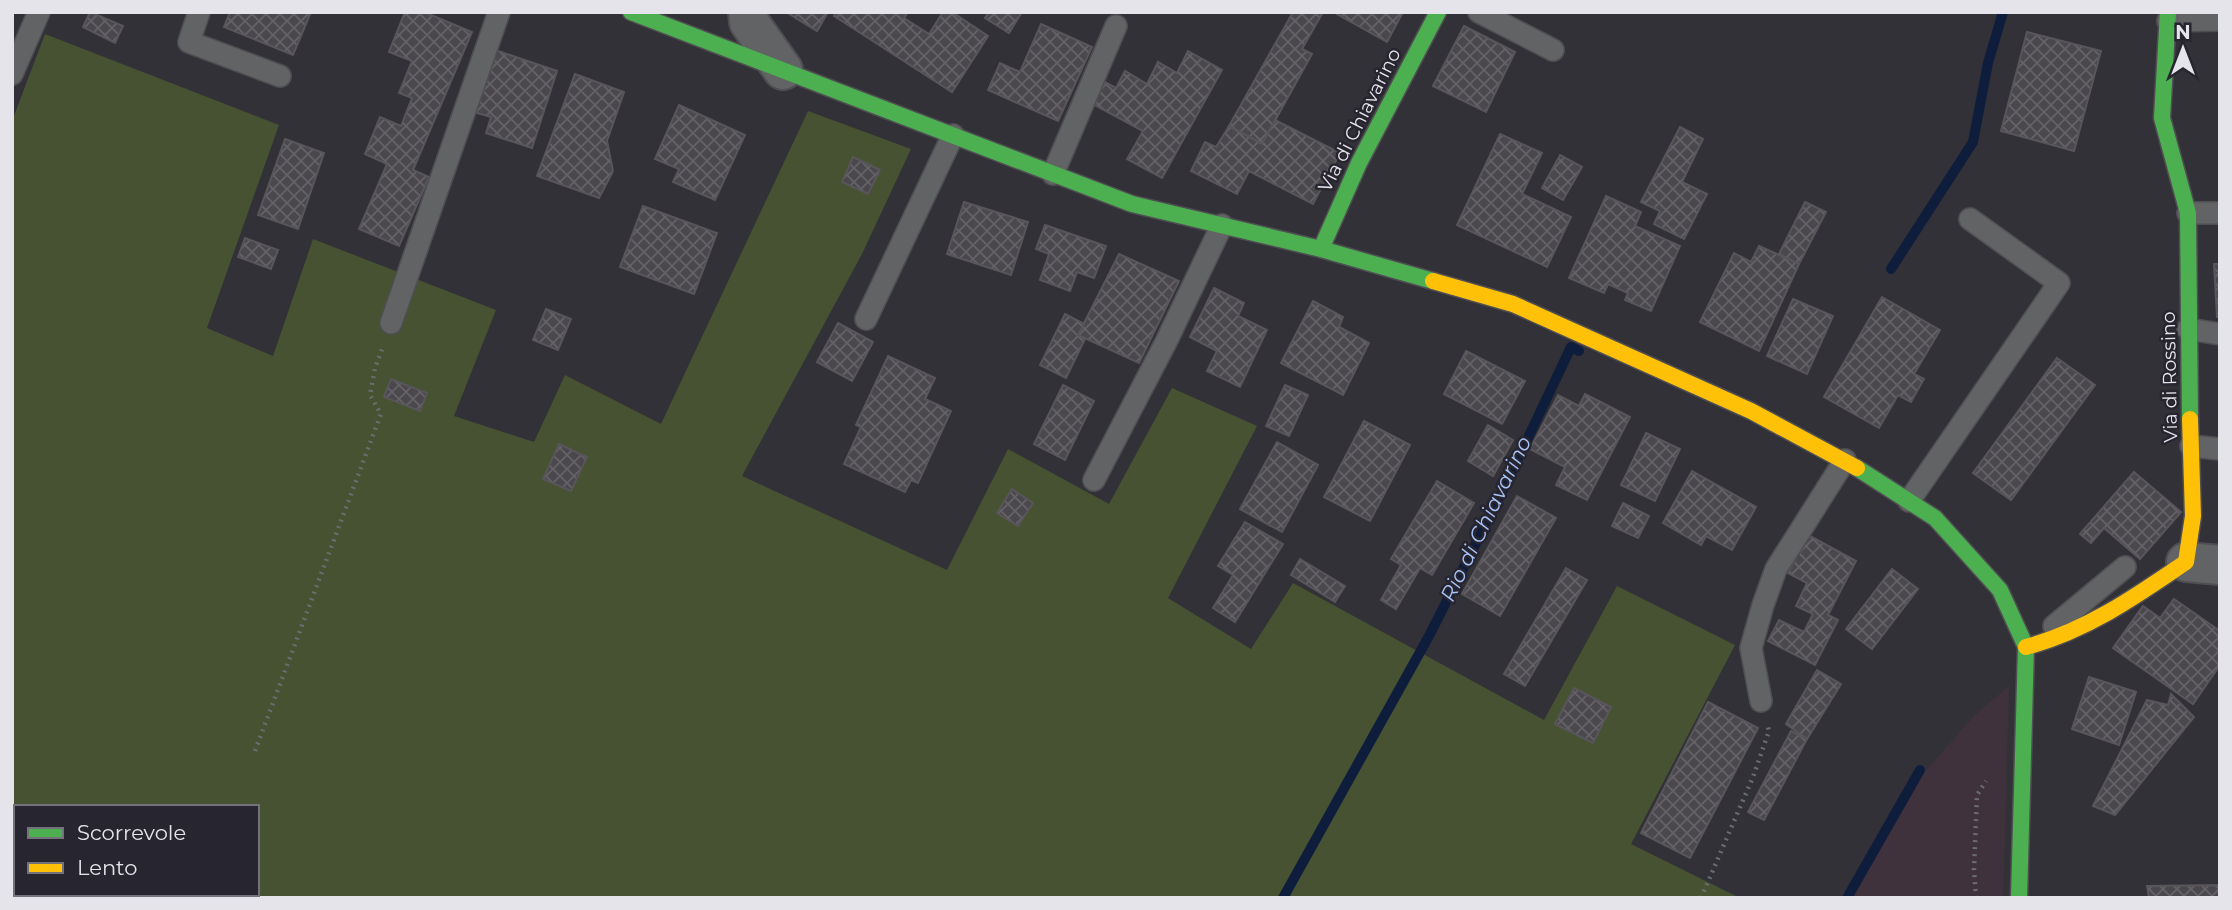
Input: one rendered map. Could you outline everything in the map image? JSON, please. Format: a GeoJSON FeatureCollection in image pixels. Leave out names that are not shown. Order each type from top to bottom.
{"type":"FeatureCollection","features":[{"type":"Feature","properties":{"kind":"main road"},"geometry":{"type":"LineString","coordinates":[[631,12],[720,27],[783,70],[1132,204],[1321,249],[1513,304],[1751,411],[1845,460],[1936,518],[2000,590],[2026,647],[2019,898]]}},
{"type":"Feature","properties":{"kind":"main road","name":"Via di Chiavarino"},"geometry":{"type":"LineString","coordinates":[[1321,249],[1359,163],[1438,12]]}},
{"type":"Feature","properties":{"kind":"main road","name":"Via di Rossino"},"geometry":{"type":"LineString","coordinates":[[2026,647],[2050,642],[2110,614],[2203,563],[2193,516],[2188,213],[2162,118],[2168,17]]}},
{"type":"Feature","properties":{"kind":"street"},"geometry":{"type":"LineString","coordinates":[[748,12],[749,22],[783,70]]}},
{"type":"Feature","properties":{"kind":"lane"},"geometry":{"type":"LineString","coordinates":[[12,74],[39,12]]}},
{"type":"Feature","properties":{"kind":"lane"},"geometry":{"type":"LineString","coordinates":[[199,12],[189,42],[280,76]]}},
{"type":"Feature","properties":{"kind":"lane"},"geometry":{"type":"LineString","coordinates":[[391,323],[499,12]]}},
{"type":"Feature","properties":{"kind":"lane"},"geometry":{"type":"LineString","coordinates":[[1479,12],[1553,50]]}},
{"type":"Feature","properties":{"kind":"lane"},"geometry":{"type":"LineString","coordinates":[[2168,17],[2220,20]]}},
{"type":"Feature","properties":{"kind":"lane"},"geometry":{"type":"LineString","coordinates":[[1053,174],[1116,26]]}},
{"type":"Feature","properties":{"kind":"lane"},"geometry":{"type":"LineString","coordinates":[[866,318],[953,135]]}},
{"type":"Feature","properties":{"kind":"lane"},"geometry":{"type":"LineString","coordinates":[[2188,213],[2220,213]]}},
{"type":"Feature","properties":{"kind":"lane"},"geometry":{"type":"LineString","coordinates":[[1909,501],[2059,283],[1969,219]]}},
{"type":"Feature","properties":{"kind":"lane"},"geometry":{"type":"LineString","coordinates":[[1094,480],[1222,225]]}},
{"type":"Feature","properties":{"kind":"lane"},"geometry":{"type":"LineString","coordinates":[[2188,330],[2220,334]]}},
{"type":"Feature","properties":{"kind":"lane"},"geometry":{"type":"LineString","coordinates":[[2191,446],[2220,449]]}},
{"type":"Feature","properties":{"kind":"lane"},"geometry":{"type":"LineString","coordinates":[[1761,701],[1751,648],[1763,605],[1776,569],[1845,460]]}},
{"type":"Feature","properties":{"kind":"lane"},"geometry":{"type":"LineString","coordinates":[[2026,647],[2125,567]]}},
{"type":"Feature","properties":{"kind":"path"},"geometry":{"type":"LineString","coordinates":[[255,751],[381,414],[370,395],[375,368],[391,323]]}},
{"type":"Feature","properties":{"kind":"path"},"geometry":{"type":"LineString","coordinates":[[1701,898],[1753,777],[1769,731],[1761,701]]}},
{"type":"Feature","properties":{"kind":"shaded area"},"geometry":{"type":"Polygon","coordinates":[[[2009,686],[2003,898],[1848,898],[1876,856],[1915,783],[1974,716],[2009,686]]]}},
{"type":"Feature","properties":{"kind":"green space"},"geometry":{"type":"Polygon","coordinates":[[[45,34],[279,125],[207,328],[273,356],[313,239],[496,310],[454,416],[534,442],[565,375],[661,424],[808,111],[911,149],[862,254],[742,476],[947,570],[1008,449],[1109,504],[1172,388],[1257,426],[1168,598],[1251,649],[1293,583],[1544,720],[1617,586],[1735,645],[1631,844],[1740,898],[124,898],[120,896],[259,896],[259,805],[14,805],[12,847],[12,121],[45,34]]]}},
{"type":"Feature","properties":{"kind":"building"},"geometry":{"type":"Polygon","coordinates":[[[90,12],[123,26],[115,43],[83,27],[90,12]]]}},
{"type":"Feature","properties":{"kind":"building"},"geometry":{"type":"Polygon","coordinates":[[[230,12],[311,12],[293,55],[224,27],[230,12]]]}},
{"type":"Feature","properties":{"kind":"building"},"geometry":{"type":"Polygon","coordinates":[[[405,12],[424,12],[472,32],[413,170],[429,177],[399,246],[359,229],[387,164],[365,154],[380,117],[401,126],[412,98],[399,93],[412,61],[389,52],[405,12]]]}},
{"type":"Feature","properties":{"kind":"building"},"geometry":{"type":"Polygon","coordinates":[[[786,12],[828,12],[817,31],[786,12]]]}},
{"type":"Feature","properties":{"kind":"building"},"geometry":{"type":"Polygon","coordinates":[[[836,12],[908,12],[904,18],[929,34],[943,12],[952,12],[988,36],[952,92],[834,16],[836,12]]]}},
{"type":"Feature","properties":{"kind":"building"},"geometry":{"type":"Polygon","coordinates":[[[989,12],[1022,12],[1009,33],[985,18],[989,12]]]}},
{"type":"Feature","properties":{"kind":"building"},"geometry":{"type":"Polygon","coordinates":[[[1293,12],[1323,12],[1302,49],[1312,54],[1262,144],[1229,126],[1293,12]]]}},
{"type":"Feature","properties":{"kind":"building"},"geometry":{"type":"Polygon","coordinates":[[[1403,12],[1387,42],[1337,14],[1403,12]]]}},
{"type":"Feature","properties":{"kind":"building"},"geometry":{"type":"Polygon","coordinates":[[[1041,24],[1092,47],[1058,121],[988,90],[1000,63],[1020,72],[1041,24]]]}},
{"type":"Feature","properties":{"kind":"building"},"geometry":{"type":"Polygon","coordinates":[[[1464,26],[1515,52],[1486,112],[1433,86],[1464,26]]]}},
{"type":"Feature","properties":{"kind":"building"},"geometry":{"type":"Polygon","coordinates":[[[2027,32],[2101,51],[2074,151],[2001,131],[2027,32]]]}},
{"type":"Feature","properties":{"kind":"building"},"geometry":{"type":"Polygon","coordinates":[[[495,50],[557,71],[532,148],[486,133],[491,117],[474,112],[495,50]]]}},
{"type":"Feature","properties":{"kind":"building"},"geometry":{"type":"Polygon","coordinates":[[[1188,51],[1222,70],[1162,178],[1127,159],[1143,131],[1093,104],[1105,82],[1116,88],[1125,71],[1147,84],[1158,62],[1177,73],[1188,51]]]}},
{"type":"Feature","properties":{"kind":"building"},"geometry":{"type":"Polygon","coordinates":[[[575,74],[624,92],[607,141],[613,171],[599,198],[537,176],[575,74]]]}},
{"type":"Feature","properties":{"kind":"building"},"geometry":{"type":"Polygon","coordinates":[[[679,105],[745,135],[715,200],[673,182],[679,169],[655,159],[679,105]]]}},
{"type":"Feature","properties":{"kind":"building"},"geometry":{"type":"Polygon","coordinates":[[[1275,120],[1340,153],[1313,204],[1249,171],[1237,194],[1191,171],[1205,142],[1216,147],[1229,126],[1262,144],[1275,120]]]}},
{"type":"Feature","properties":{"kind":"building"},"geometry":{"type":"Polygon","coordinates":[[[1680,127],[1703,139],[1682,182],[1707,194],[1684,239],[1654,224],[1660,211],[1641,202],[1680,127]]]}},
{"type":"Feature","properties":{"kind":"building"},"geometry":{"type":"Polygon","coordinates":[[[1500,134],[1542,153],[1522,194],[1571,217],[1547,267],[1457,225],[1500,134]]]}},
{"type":"Feature","properties":{"kind":"building"},"geometry":{"type":"Polygon","coordinates":[[[285,139],[324,153],[298,229],[258,215],[285,139]]]}},
{"type":"Feature","properties":{"kind":"building"},"geometry":{"type":"Polygon","coordinates":[[[1560,155],[1582,167],[1563,200],[1542,188],[1560,155]]]}},
{"type":"Feature","properties":{"kind":"building"},"geometry":{"type":"Polygon","coordinates":[[[853,157],[880,170],[868,194],[842,182],[853,157]]]}},
{"type":"Feature","properties":{"kind":"building"},"geometry":{"type":"Polygon","coordinates":[[[1606,196],[1641,212],[1635,226],[1680,246],[1651,311],[1625,300],[1628,293],[1608,284],[1604,293],[1569,278],[1606,196]]]}},
{"type":"Feature","properties":{"kind":"building"},"geometry":{"type":"Polygon","coordinates":[[[964,202],[1028,222],[1011,275],[947,254],[964,202]]]}},
{"type":"Feature","properties":{"kind":"building"},"geometry":{"type":"Polygon","coordinates":[[[1805,202],[1826,212],[1799,264],[1779,254],[1805,202]]]}},
{"type":"Feature","properties":{"kind":"building"},"geometry":{"type":"Polygon","coordinates":[[[643,206],[717,233],[694,294],[620,267],[643,206]]]}},
{"type":"Feature","properties":{"kind":"building"},"geometry":{"type":"Polygon","coordinates":[[[1045,225],[1106,246],[1094,278],[1077,272],[1070,291],[1040,280],[1049,254],[1036,249],[1045,225]]]}},
{"type":"Feature","properties":{"kind":"building"},"geometry":{"type":"Polygon","coordinates":[[[245,238],[278,250],[271,269],[238,257],[245,238]]]}},
{"type":"Feature","properties":{"kind":"building"},"geometry":{"type":"Polygon","coordinates":[[[1759,246],[1799,264],[1759,351],[1700,322],[1734,253],[1751,262],[1759,246]]]}},
{"type":"Feature","properties":{"kind":"building"},"geometry":{"type":"Polygon","coordinates":[[[1119,254],[1179,281],[1139,363],[1078,335],[1119,254]]]}},
{"type":"Feature","properties":{"kind":"building"},"geometry":{"type":"Polygon","coordinates":[[[2214,264],[2220,264],[2220,317],[2217,317],[2214,264]]]}},
{"type":"Feature","properties":{"kind":"building"},"geometry":{"type":"Polygon","coordinates":[[[1214,288],[1244,303],[1238,316],[1267,330],[1240,387],[1207,371],[1217,351],[1190,337],[1214,288]]]}},
{"type":"Feature","properties":{"kind":"building"},"geometry":{"type":"Polygon","coordinates":[[[1882,297],[1940,330],[1914,374],[1924,379],[1911,402],[1898,395],[1879,428],[1824,397],[1882,297]]]}},
{"type":"Feature","properties":{"kind":"building"},"geometry":{"type":"Polygon","coordinates":[[[1793,299],[1833,316],[1807,374],[1767,356],[1793,299]]]}},
{"type":"Feature","properties":{"kind":"building"},"geometry":{"type":"Polygon","coordinates":[[[1313,301],[1343,317],[1339,327],[1369,343],[1343,395],[1281,363],[1313,301]]]}},
{"type":"Feature","properties":{"kind":"building"},"geometry":{"type":"Polygon","coordinates":[[[546,309],[571,319],[558,350],[533,340],[546,309]]]}},
{"type":"Feature","properties":{"kind":"building"},"geometry":{"type":"Polygon","coordinates":[[[1065,314],[1084,324],[1078,335],[1085,339],[1066,378],[1040,365],[1065,314]]]}},
{"type":"Feature","properties":{"kind":"building"},"geometry":{"type":"Polygon","coordinates":[[[838,323],[873,342],[852,381],[817,362],[838,323]]]}},
{"type":"Feature","properties":{"kind":"building"},"geometry":{"type":"Polygon","coordinates":[[[1466,351],[1525,381],[1502,424],[1444,394],[1466,351]]]}},
{"type":"Feature","properties":{"kind":"building"},"geometry":{"type":"Polygon","coordinates":[[[888,356],[935,378],[925,399],[951,411],[918,483],[911,480],[905,492],[844,464],[861,427],[856,425],[888,356]]]}},
{"type":"Feature","properties":{"kind":"building"},"geometry":{"type":"Polygon","coordinates":[[[2057,358],[2095,385],[2011,500],[1973,473],[2057,358]]]}},
{"type":"Feature","properties":{"kind":"building"},"geometry":{"type":"Polygon","coordinates":[[[391,379],[427,393],[420,411],[384,397],[391,379]]]}},
{"type":"Feature","properties":{"kind":"building"},"geometry":{"type":"Polygon","coordinates":[[[1063,385],[1094,401],[1065,460],[1034,444],[1063,385]]]}},
{"type":"Feature","properties":{"kind":"building"},"geometry":{"type":"Polygon","coordinates":[[[1285,385],[1308,395],[1289,436],[1266,426],[1285,385]]]}},
{"type":"Feature","properties":{"kind":"building"},"geometry":{"type":"Polygon","coordinates":[[[1585,394],[1630,417],[1587,500],[1556,485],[1565,467],[1530,449],[1558,395],[1579,406],[1585,394]]]}},
{"type":"Feature","properties":{"kind":"building"},"geometry":{"type":"Polygon","coordinates":[[[1364,421],[1410,445],[1370,521],[1324,497],[1364,421]]]}},
{"type":"Feature","properties":{"kind":"building"},"geometry":{"type":"Polygon","coordinates":[[[1488,425],[1513,440],[1493,476],[1468,461],[1488,425]]]}},
{"type":"Feature","properties":{"kind":"building"},"geometry":{"type":"Polygon","coordinates":[[[1646,433],[1680,449],[1655,501],[1621,485],[1646,433]]]}},
{"type":"Feature","properties":{"kind":"building"},"geometry":{"type":"Polygon","coordinates":[[[1277,442],[1318,465],[1282,532],[1240,509],[1277,442]]]}},
{"type":"Feature","properties":{"kind":"building"},"geometry":{"type":"Polygon","coordinates":[[[559,444],[587,457],[571,491],[543,479],[559,444]]]}},
{"type":"Feature","properties":{"kind":"building"},"geometry":{"type":"Polygon","coordinates":[[[1692,471],[1756,507],[1732,550],[1706,536],[1701,545],[1663,523],[1692,471]]]}},
{"type":"Feature","properties":{"kind":"building"},"geometry":{"type":"Polygon","coordinates":[[[2134,472],[2181,512],[2140,559],[2104,528],[2091,543],[2080,534],[2134,472]]]}},
{"type":"Feature","properties":{"kind":"building"},"geometry":{"type":"Polygon","coordinates":[[[1437,481],[1474,503],[1432,575],[1420,568],[1396,609],[1381,600],[1401,565],[1391,559],[1437,481]]]}},
{"type":"Feature","properties":{"kind":"building"},"geometry":{"type":"Polygon","coordinates":[[[1012,489],[1033,503],[1018,526],[997,513],[1012,489]]]}},
{"type":"Feature","properties":{"kind":"building"},"geometry":{"type":"Polygon","coordinates":[[[1517,496],[1556,518],[1500,616],[1462,594],[1517,496]]]}},
{"type":"Feature","properties":{"kind":"building"},"geometry":{"type":"Polygon","coordinates":[[[1623,503],[1649,516],[1638,538],[1612,526],[1623,503]]]}},
{"type":"Feature","properties":{"kind":"building"},"geometry":{"type":"Polygon","coordinates":[[[1245,522],[1283,544],[1235,622],[1213,608],[1233,575],[1218,566],[1245,522]]]}},
{"type":"Feature","properties":{"kind":"building"},"geometry":{"type":"Polygon","coordinates":[[[1808,535],[1856,561],[1828,615],[1838,620],[1815,665],[1768,641],[1779,620],[1804,632],[1813,614],[1796,606],[1807,583],[1788,573],[1808,535]]]}},
{"type":"Feature","properties":{"kind":"building"},"geometry":{"type":"Polygon","coordinates":[[[1300,559],[1345,586],[1335,602],[1291,575],[1300,559]]]}},
{"type":"Feature","properties":{"kind":"building"},"geometry":{"type":"Polygon","coordinates":[[[1566,568],[1587,580],[1525,686],[1504,674],[1566,568]]]}},
{"type":"Feature","properties":{"kind":"building"},"geometry":{"type":"Polygon","coordinates":[[[1892,569],[1918,589],[1872,649],[1846,629],[1892,569]]]}},
{"type":"Feature","properties":{"kind":"building"},"geometry":{"type":"Polygon","coordinates":[[[2174,599],[2220,631],[2220,665],[2193,704],[2113,648],[2143,606],[2160,618],[2174,599]]]}},
{"type":"Feature","properties":{"kind":"building"},"geometry":{"type":"Polygon","coordinates":[[[1817,670],[1841,684],[1807,739],[1786,724],[1817,670]]]}},
{"type":"Feature","properties":{"kind":"building"},"geometry":{"type":"Polygon","coordinates":[[[2089,677],[2136,692],[2119,745],[2072,729],[2089,677]]]}},
{"type":"Feature","properties":{"kind":"building"},"geometry":{"type":"Polygon","coordinates":[[[1574,688],[1611,707],[1593,743],[1555,724],[1574,688]]]}},
{"type":"Feature","properties":{"kind":"building"},"geometry":{"type":"Polygon","coordinates":[[[2171,694],[2194,717],[2115,815],[2093,806],[2147,700],[2168,705],[2171,694]]]}},
{"type":"Feature","properties":{"kind":"building"},"geometry":{"type":"Polygon","coordinates":[[[1708,702],[1758,728],[1690,858],[1641,833],[1708,702]]]}},
{"type":"Feature","properties":{"kind":"building"},"geometry":{"type":"Polygon","coordinates":[[[1791,731],[1807,739],[1764,820],[1748,812],[1791,731]]]}},
{"type":"Feature","properties":{"kind":"building"},"geometry":{"type":"Polygon","coordinates":[[[2220,885],[2220,898],[2149,898],[2147,886],[2220,885]]]}},
{"type":"Feature","properties":{"kind":"waterway"},"geometry":{"type":"LineString","coordinates":[[1891,269],[1973,142],[1988,63],[2003,12]]}},
{"type":"Feature","properties":{"kind":"waterway","name":"Rio di Chiavarino"},"geometry":{"type":"LineString","coordinates":[[1283,898],[1429,636],[1508,480],[1571,347],[1579,351]]}},
{"type":"Feature","properties":{"kind":"waterway"},"geometry":{"type":"LineString","coordinates":[[1847,898],[1920,770]]}},
{"type":"Feature","properties":{"kind":"traffic: fast"},"geometry":{"type":"LineString","coordinates":[[631,12],[1132,204],[1321,249],[1433,281]]}},
{"type":"Feature","properties":{"kind":"traffic: fast"},"geometry":{"type":"LineString","coordinates":[[1321,249],[1359,163],[1438,12]]}},
{"type":"Feature","properties":{"kind":"traffic: fast"},"geometry":{"type":"LineString","coordinates":[[2168,12],[2162,118],[2188,213],[2190,419]]}},
{"type":"Feature","properties":{"kind":"traffic: fast"},"geometry":{"type":"LineString","coordinates":[[1857,468],[1935,518],[2000,590],[2026,647],[2019,898]]}},
{"type":"Feature","properties":{"kind":"traffic: slow"},"geometry":{"type":"LineString","coordinates":[[1433,281],[1513,304],[1751,411],[1857,468]]}},
{"type":"Feature","properties":{"kind":"traffic: slow"},"geometry":{"type":"LineString","coordinates":[[2026,647],[2090,622],[2186,562],[2193,516],[2190,419]]}}]}
